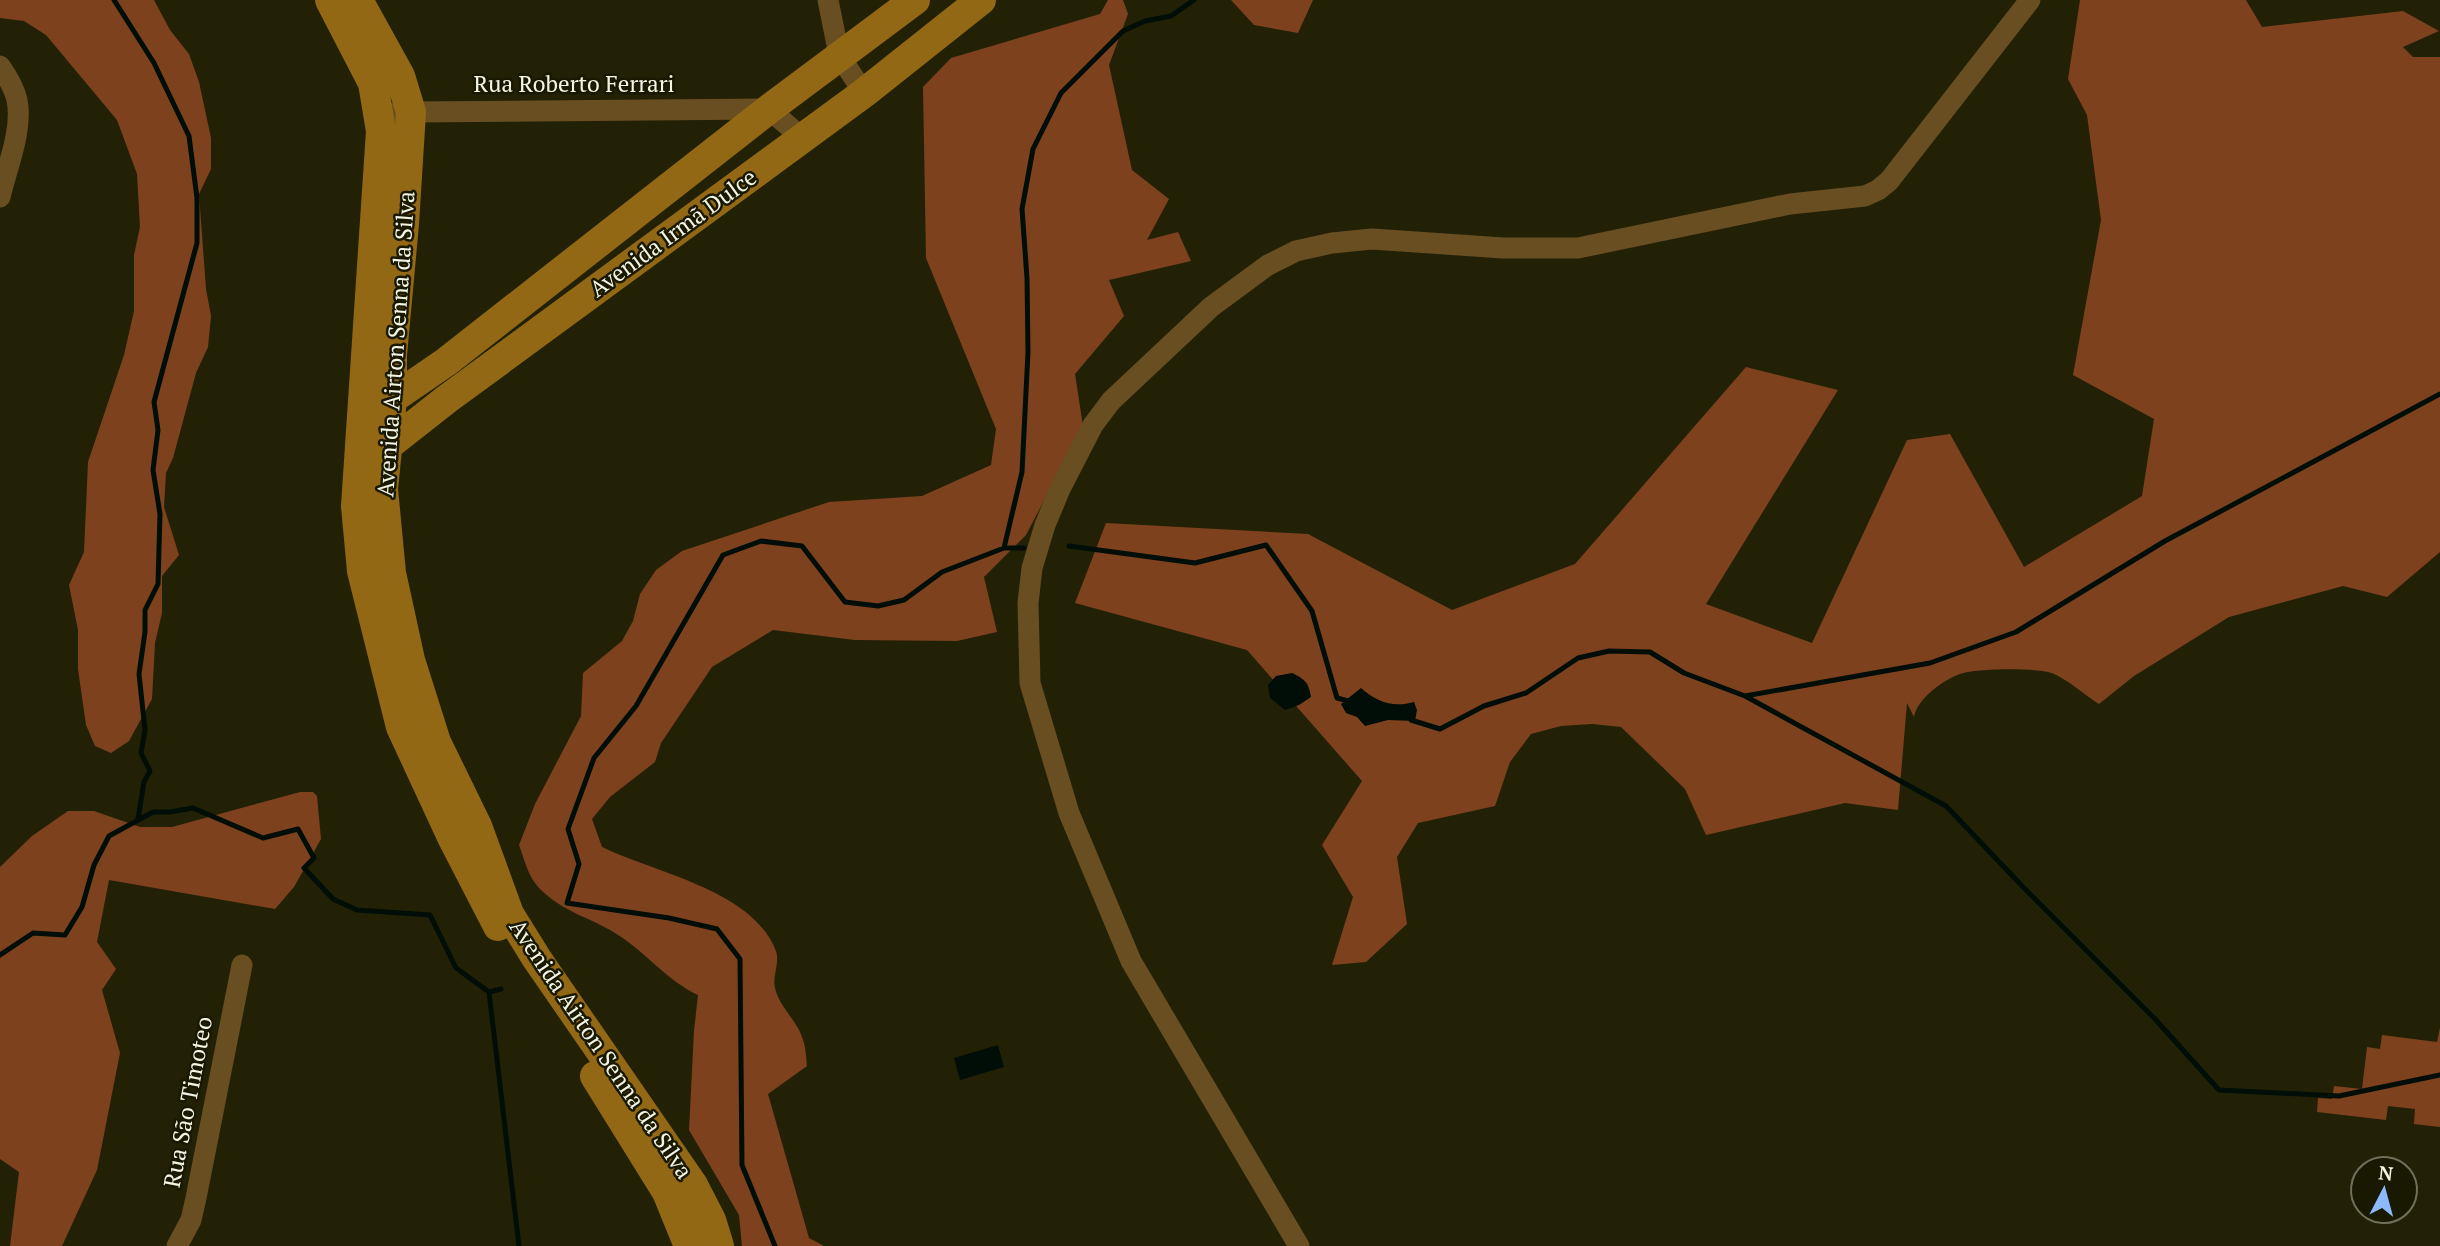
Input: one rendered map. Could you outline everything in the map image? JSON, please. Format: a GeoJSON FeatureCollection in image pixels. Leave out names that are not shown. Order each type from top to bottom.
{"type":"FeatureCollection","features":[{"type":"Feature","properties":{"kind":"street","name":"Avenida Airton Senna da Silva"},"geometry":{"type":"LineString","coordinates":[[330,0],[373,83],[380,115],[364,411],[373,452]]}},
{"type":"Feature","properties":{"kind":"street","name":"Avenida Airton Senna da Silva"},"geometry":{"type":"LineString","coordinates":[[358,0],[400,76],[411,112],[392,355],[392,399],[356,506],[362,571],[401,727],[465,831],[485,903],[516,958],[673,1177],[711,1220],[719,1246]]}},
{"type":"Feature","properties":{"kind":"street"},"geometry":{"type":"LineString","coordinates":[[828,0],[839,55],[864,93]]}},
{"type":"Feature","properties":{"kind":"street","name":"Avenida Irmã Dulce"},"geometry":{"type":"LineString","coordinates":[[364,411],[392,399],[446,362],[769,109],[915,0]]}},
{"type":"Feature","properties":{"kind":"street","name":"Avenida Irmã Dulce"},"geometry":{"type":"LineString","coordinates":[[373,452],[864,93],[981,0]]}},
{"type":"Feature","properties":{"kind":"street"},"geometry":{"type":"LineString","coordinates":[[1299,1246],[1130,961],[1069,813],[1030,683],[1028,603],[1032,568],[1045,525],[1060,489],[1093,425],[1111,401],[1211,307],[1268,265],[1296,251],[1332,243],[1373,239],[1503,248],[1578,248],[1790,204],[1865,196],[1889,181],[2030,0]]}},
{"type":"Feature","properties":{"kind":"street"},"geometry":{"type":"LineString","coordinates":[[0,65],[14,90],[18,114],[17,129],[0,197]]}},
{"type":"Feature","properties":{"kind":"street","name":"Rua Roberto Ferrari"},"geometry":{"type":"LineString","coordinates":[[380,115],[411,112],[769,109]]}},
{"type":"Feature","properties":{"kind":"street"},"geometry":{"type":"LineString","coordinates":[[769,109],[802,138]]}},
{"type":"Feature","properties":{"kind":"street","name":"Rua São Timoteo"},"geometry":{"type":"LineString","coordinates":[[177,1246],[191,1220],[242,965]]}},
{"type":"Feature","properties":{"kind":"street","name":"Avenida Airton Senna da Silva"},"geometry":{"type":"LineString","coordinates":[[673,1177],[689,1246]]}},
{"type":"Feature","properties":{"kind":"shaded area"},"geometry":{"type":"Polygon","coordinates":[[[0,0],[154,0],[170,30],[189,54],[199,82],[211,138],[211,169],[199,194],[206,289],[211,316],[208,347],[196,373],[173,458],[166,473],[164,507],[179,555],[162,576],[162,613],[155,643],[152,699],[129,741],[111,753],[95,746],[86,725],[78,669],[78,630],[69,585],[84,552],[88,462],[124,355],[134,311],[134,255],[140,227],[137,174],[117,120],[46,35],[24,21],[0,18],[0,0]]]}},
{"type":"Feature","properties":{"kind":"shaded area"},"geometry":{"type":"Polygon","coordinates":[[[1108,0],[1123,0],[1128,14],[1109,65],[1132,170],[1169,199],[1147,240],[1178,232],[1191,261],[1109,280],[1124,316],[1075,374],[1083,426],[1026,535],[984,577],[997,632],[957,641],[855,640],[773,630],[712,667],[661,743],[655,762],[610,797],[592,819],[602,847],[725,898],[747,913],[764,930],[776,951],[775,988],[780,1001],[801,1033],[807,1066],[768,1094],[809,1238],[824,1246],[742,1246],[739,1215],[689,1130],[698,995],[676,982],[615,933],[549,897],[532,879],[519,845],[535,804],[581,716],[583,673],[622,641],[633,621],[640,594],[656,570],[682,551],[829,502],[922,496],[991,465],[996,429],[926,258],[923,87],[951,58],[1100,14],[1108,0]]]}},
{"type":"Feature","properties":{"kind":"shaded area"},"geometry":{"type":"Polygon","coordinates":[[[1231,0],[1313,0],[1298,33],[1254,25],[1231,0]]]}},
{"type":"Feature","properties":{"kind":"shaded area"},"geometry":{"type":"Polygon","coordinates":[[[2080,0],[2246,0],[2262,27],[2403,11],[2439,31],[2403,47],[2413,57],[2440,57],[2440,552],[2387,597],[2343,586],[2229,617],[2134,676],[2099,704],[2067,681],[2048,672],[1990,670],[1967,672],[1953,677],[1925,697],[1914,717],[1907,703],[1898,810],[1845,803],[1706,835],[1685,789],[1621,727],[1592,724],[1561,726],[1531,734],[1510,762],[1495,806],[1418,823],[1397,857],[1407,924],[1366,962],[1332,965],[1353,897],[1322,845],[1362,781],[1247,650],[1075,603],[1106,523],[1308,534],[1452,610],[1575,564],[1746,367],[1838,390],[1706,604],[1812,643],[1907,440],[1950,434],[2024,567],[2142,496],[2154,419],[2073,375],[2101,220],[2087,115],[2068,79],[2080,0]]]}},
{"type":"Feature","properties":{"kind":"shaded area"},"geometry":{"type":"Polygon","coordinates":[[[1292,673],[1306,682],[1311,697],[1285,710],[1270,698],[1268,685],[1276,676],[1292,673]]]}},
{"type":"Feature","properties":{"kind":"shaded area"},"geometry":{"type":"Polygon","coordinates":[[[1361,688],[1386,703],[1414,702],[1417,710],[1415,721],[1388,720],[1365,726],[1357,717],[1346,713],[1341,704],[1361,688]]]}},
{"type":"Feature","properties":{"kind":"shaded area"},"geometry":{"type":"Polygon","coordinates":[[[300,792],[313,792],[317,796],[321,839],[294,887],[275,909],[109,880],[97,942],[116,969],[102,990],[120,1053],[97,1170],[62,1246],[10,1246],[19,1172],[0,1159],[0,867],[32,836],[68,811],[94,811],[140,827],[172,827],[300,792]]]}},
{"type":"Feature","properties":{"kind":"shaded area"},"geometry":{"type":"Polygon","coordinates":[[[2440,1028],[2440,1127],[2414,1124],[2415,1109],[2388,1106],[2386,1120],[2317,1112],[2318,1098],[2332,1099],[2334,1086],[2362,1089],[2367,1047],[2380,1049],[2382,1035],[2437,1042],[2440,1028]]]}},
{"type":"Feature","properties":{"kind":"shaded area"},"geometry":{"type":"Polygon","coordinates":[[[998,1045],[1004,1067],[960,1080],[954,1058],[998,1045]]]}},
{"type":"Feature","properties":{"kind":"waterway"},"geometry":{"type":"LineString","coordinates":[[114,0],[154,63],[189,136],[197,198],[197,243],[154,402],[158,430],[153,470],[160,514],[158,584],[145,610],[139,674],[145,730],[141,753],[150,771],[144,782],[138,819]]}},
{"type":"Feature","properties":{"kind":"waterway"},"geometry":{"type":"LineString","coordinates":[[1004,548],[1022,472],[1028,352],[1027,278],[1022,209],[1033,149],[1061,93],[1123,31],[1145,21],[1171,16],[1194,0]]}},
{"type":"Feature","properties":{"kind":"waterway"},"geometry":{"type":"LineString","coordinates":[[1411,720],[1440,729],[1484,706],[1526,693],[1578,658],[1609,651],[1650,652],[1684,673],[1745,696],[1930,663],[2016,632],[2165,541],[2440,394]]}},
{"type":"Feature","properties":{"kind":"waterway"},"geometry":{"type":"LineString","coordinates":[[775,1246],[742,1165],[740,959],[717,929],[669,918],[567,903],[579,864],[568,829],[594,758],[636,706],[723,555],[761,541],[802,546],[845,602],[878,606],[904,600],[942,572],[1004,548],[1024,548]]}},
{"type":"Feature","properties":{"kind":"waterway"},"geometry":{"type":"LineString","coordinates":[[1069,546],[1195,563],[1266,545],[1312,611],[1337,698],[1352,702]]}},
{"type":"Feature","properties":{"kind":"waterway"},"geometry":{"type":"LineString","coordinates":[[1745,696],[1946,806],[2155,1019],[2219,1090],[2339,1096],[2440,1075]]}},
{"type":"Feature","properties":{"kind":"waterway"},"geometry":{"type":"LineString","coordinates":[[0,955],[33,933],[65,935],[82,907],[94,865],[109,836],[153,812],[193,808],[263,838],[298,829],[314,858],[304,868],[333,899],[357,910],[430,915],[456,968],[489,992],[501,989]]}},
{"type":"Feature","properties":{"kind":"waterway"},"geometry":{"type":"LineString","coordinates":[[489,992],[519,1246]]}}]}
